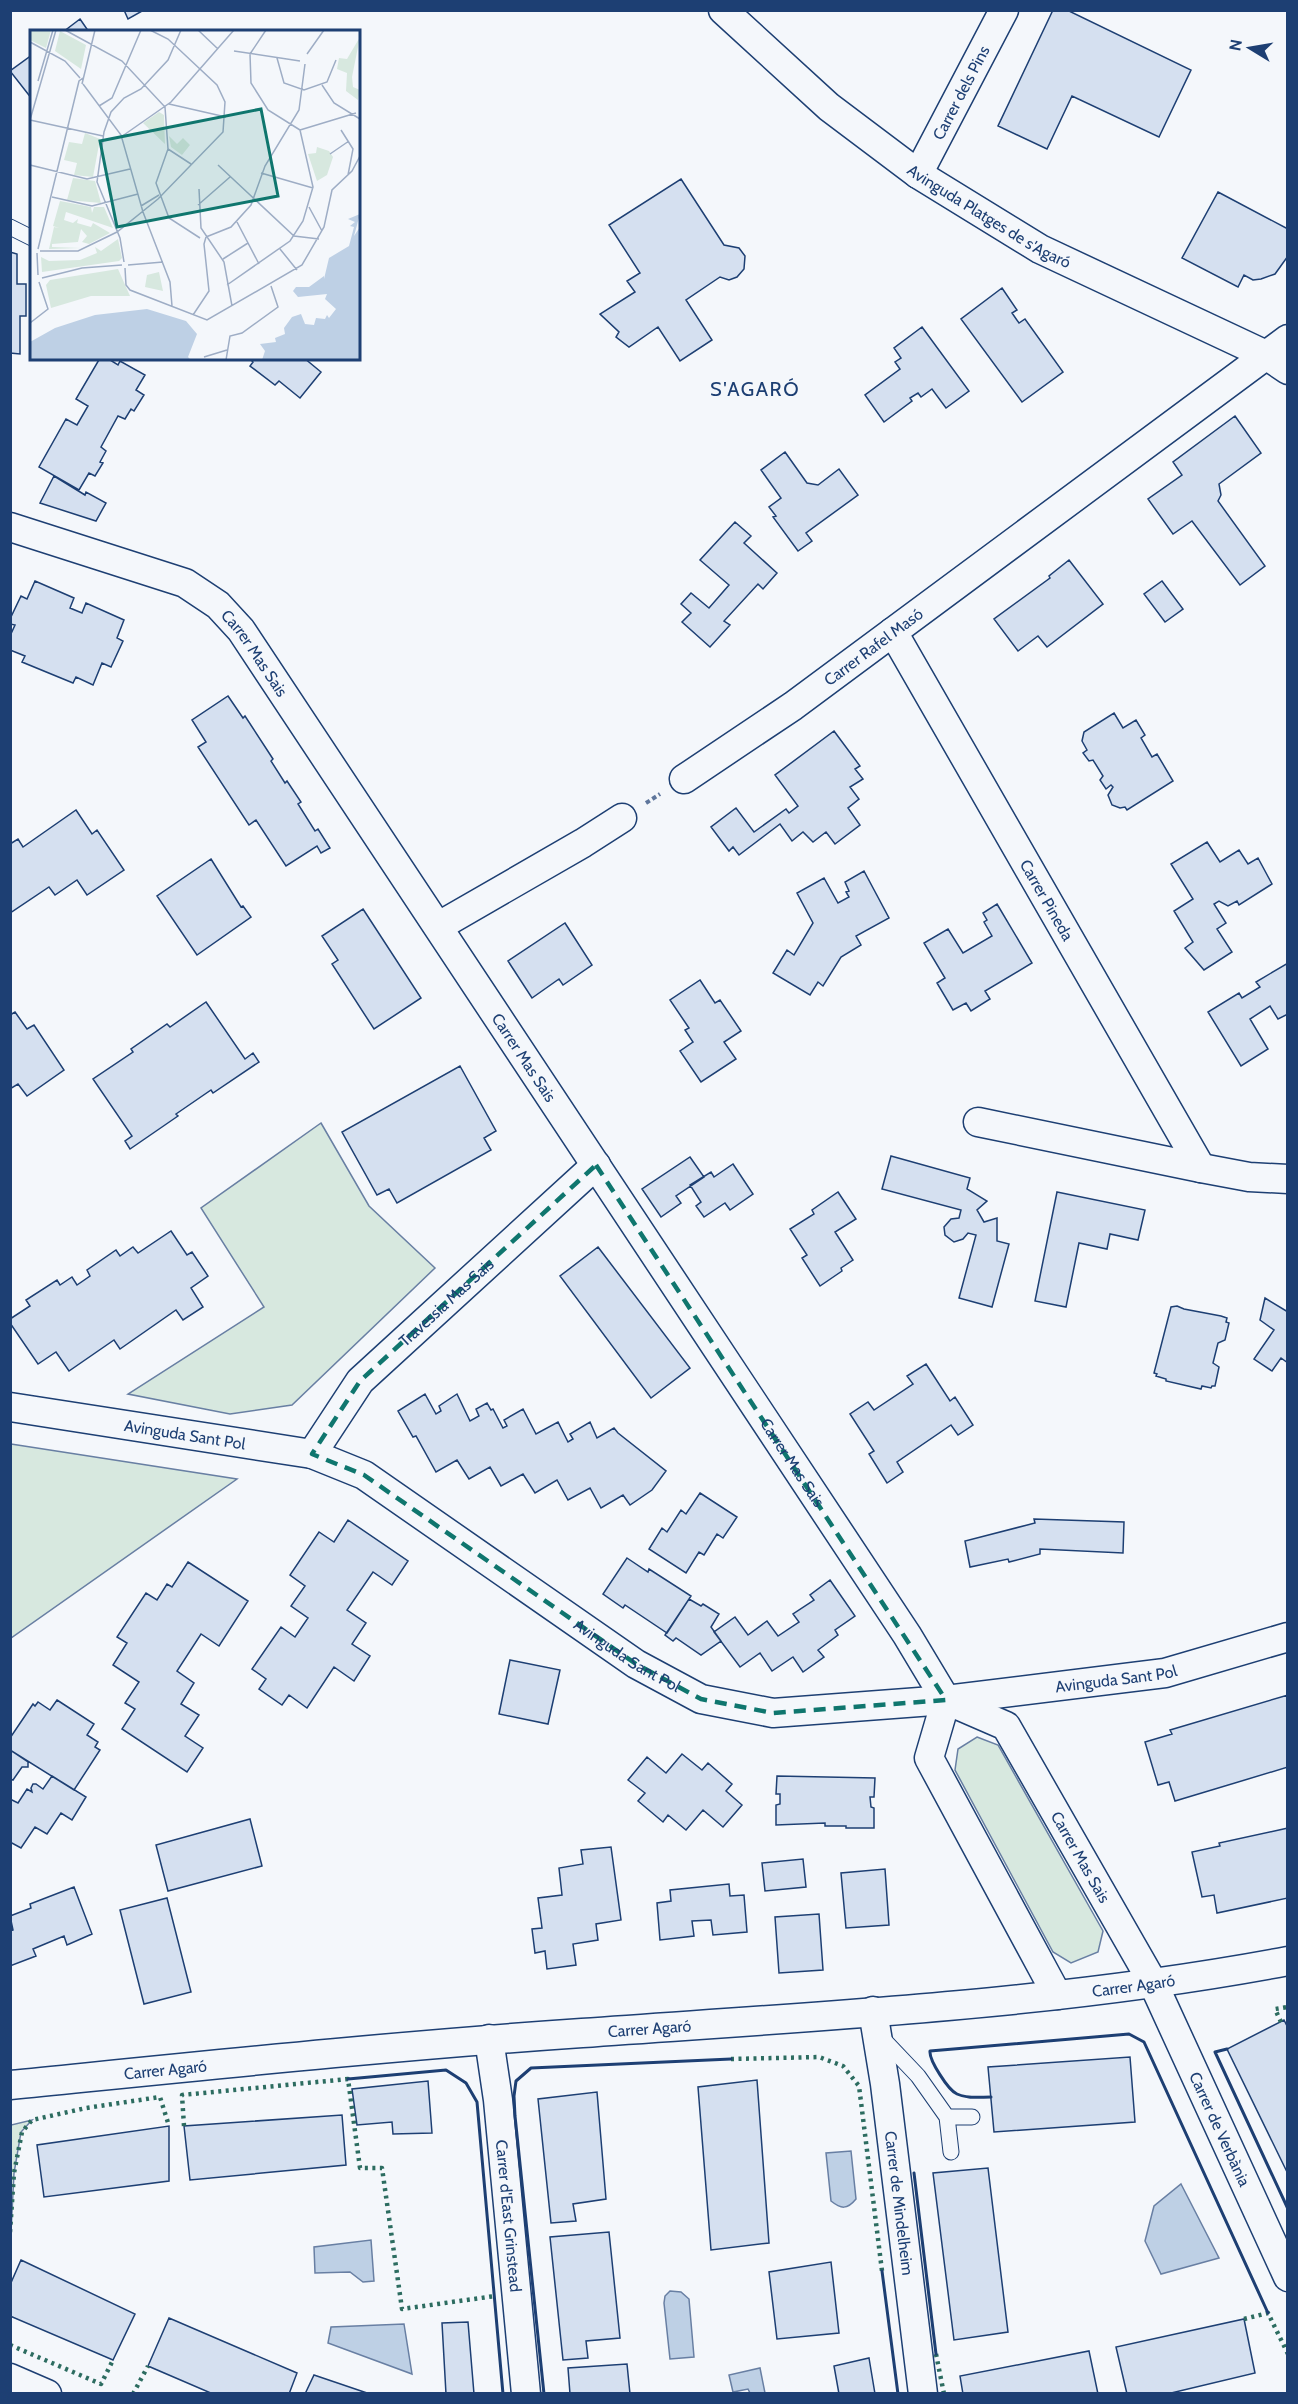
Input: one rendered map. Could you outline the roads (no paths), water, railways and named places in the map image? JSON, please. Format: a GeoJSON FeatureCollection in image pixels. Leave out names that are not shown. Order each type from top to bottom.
{"type":"FeatureCollection","features":[{"type":"Feature","properties":{"kind":"street","name":"Avinguda Platges de s'Agaró"},"geometry":{"type":"LineString","coordinates":[[723,10],[829,107],[918,174],[1040,249],[1280,355]]}},
{"type":"Feature","properties":{"kind":"street","name":"Carrer dels Pins"},"geometry":{"type":"LineString","coordinates":[[918,174],[1004,10]]}},
{"type":"Feature","properties":{"kind":"street","name":"Carrer Rafel Masó"},"geometry":{"type":"LineString","coordinates":[[684,779],[794,706],[893,632],[1280,355]]}},
{"type":"Feature","properties":{"kind":"street","name":"Carrer Mas Sais"},"geometry":{"type":"LineString","coordinates":[[10,527],[185,583],[218,605],[241,630],[907,1635],[946,1700],[1006,1726],[1153,1983]]}},
{"type":"Feature","properties":{"kind":"street","name":"Carrer Pineda"},"geometry":{"type":"LineString","coordinates":[[893,632],[1201,1168]]}},
{"type":"Feature","properties":{"kind":"street"},"geometry":{"type":"LineString","coordinates":[[439,926],[622,818]]}},
{"type":"Feature","properties":{"kind":"street"},"geometry":{"type":"LineString","coordinates":[[978,1122],[1249,1177],[1287,1179]]}},
{"type":"Feature","properties":{"kind":"street","name":"Travessia Mas Sais"},"geometry":{"type":"LineString","coordinates":[[312,1454],[360,1381],[596,1165]]}},
{"type":"Feature","properties":{"kind":"street","name":"Avinguda Sant Pol"},"geometry":{"type":"LineString","coordinates":[[10,1407],[312,1454],[364,1475],[636,1664],[701,1699],[773,1713],[946,1700],[1165,1673],[1287,1637]]}},
{"type":"Feature","properties":{"kind":"street"},"geometry":{"type":"LineString","coordinates":[[946,1700],[929,1758],[1057,1995]]}},
{"type":"Feature","properties":{"kind":"street","name":"Carrer Agaró"},"geometry":{"type":"LineString","coordinates":[[10,2085],[489,2039],[875,2022],[1153,1983],[1287,1961]]}},
{"type":"Feature","properties":{"kind":"street","name":"Carrer de Verbània"},"geometry":{"type":"LineString","coordinates":[[1153,1983],[1287,2277]]}},
{"type":"Feature","properties":{"kind":"street","name":"Carrer de Mindelheim"},"geometry":{"type":"LineString","coordinates":[[875,2022],[923,2394]]}},
{"type":"Feature","properties":{"kind":"street","name":"Carrer d'East Grinstead"},"geometry":{"type":"LineString","coordinates":[[489,2039],[498,2100],[526,2394]]}},
{"type":"Feature","properties":{"kind":"street"},"geometry":{"type":"LineString","coordinates":[[10,2378],[47,2394]]}},
{"type":"Feature","properties":{"kind":"lane"},"geometry":{"type":"LineString","coordinates":[[10,227],[30,237]]}},
{"type":"Feature","properties":{"kind":"lane"},"geometry":{"type":"LineString","coordinates":[[875,2022],[947,2117],[951,2152]]}},
{"type":"Feature","properties":{"kind":"lane"},"geometry":{"type":"LineString","coordinates":[[947,2117],[972,2117]]}},
{"type":"Feature","properties":{"kind":"water"},"geometry":{"type":"Polygon","coordinates":[[[851,2151],[856,2199],[847,2207],[841,2207],[831,2201],[826,2153],[851,2151]]]}},
{"type":"Feature","properties":{"kind":"water"},"geometry":{"type":"Polygon","coordinates":[[[1181,2184],[1219,2258],[1161,2274],[1145,2241],[1154,2206],[1181,2184]]]}},
{"type":"Feature","properties":{"kind":"water"},"geometry":{"type":"Polygon","coordinates":[[[371,2240],[374,2281],[363,2282],[350,2272],[315,2273],[314,2247],[371,2240]]]}},
{"type":"Feature","properties":{"kind":"water"},"geometry":{"type":"Polygon","coordinates":[[[670,2291],[681,2292],[689,2299],[694,2357],[670,2359],[664,2303],[665,2296],[670,2291]]]}},
{"type":"Feature","properties":{"kind":"water"},"geometry":{"type":"Polygon","coordinates":[[[404,2324],[412,2374],[328,2343],[331,2327],[404,2324]]]}},
{"type":"Feature","properties":{"kind":"water"},"geometry":{"type":"Polygon","coordinates":[[[760,2368],[765,2393],[750,2393],[748,2389],[733,2392],[729,2375],[760,2368]]]}},
{"type":"Feature","properties":{"kind":"district","name":"S'AGARÓ"},"geometry":{"type":"Point","coordinates":[755,389]}}]}
